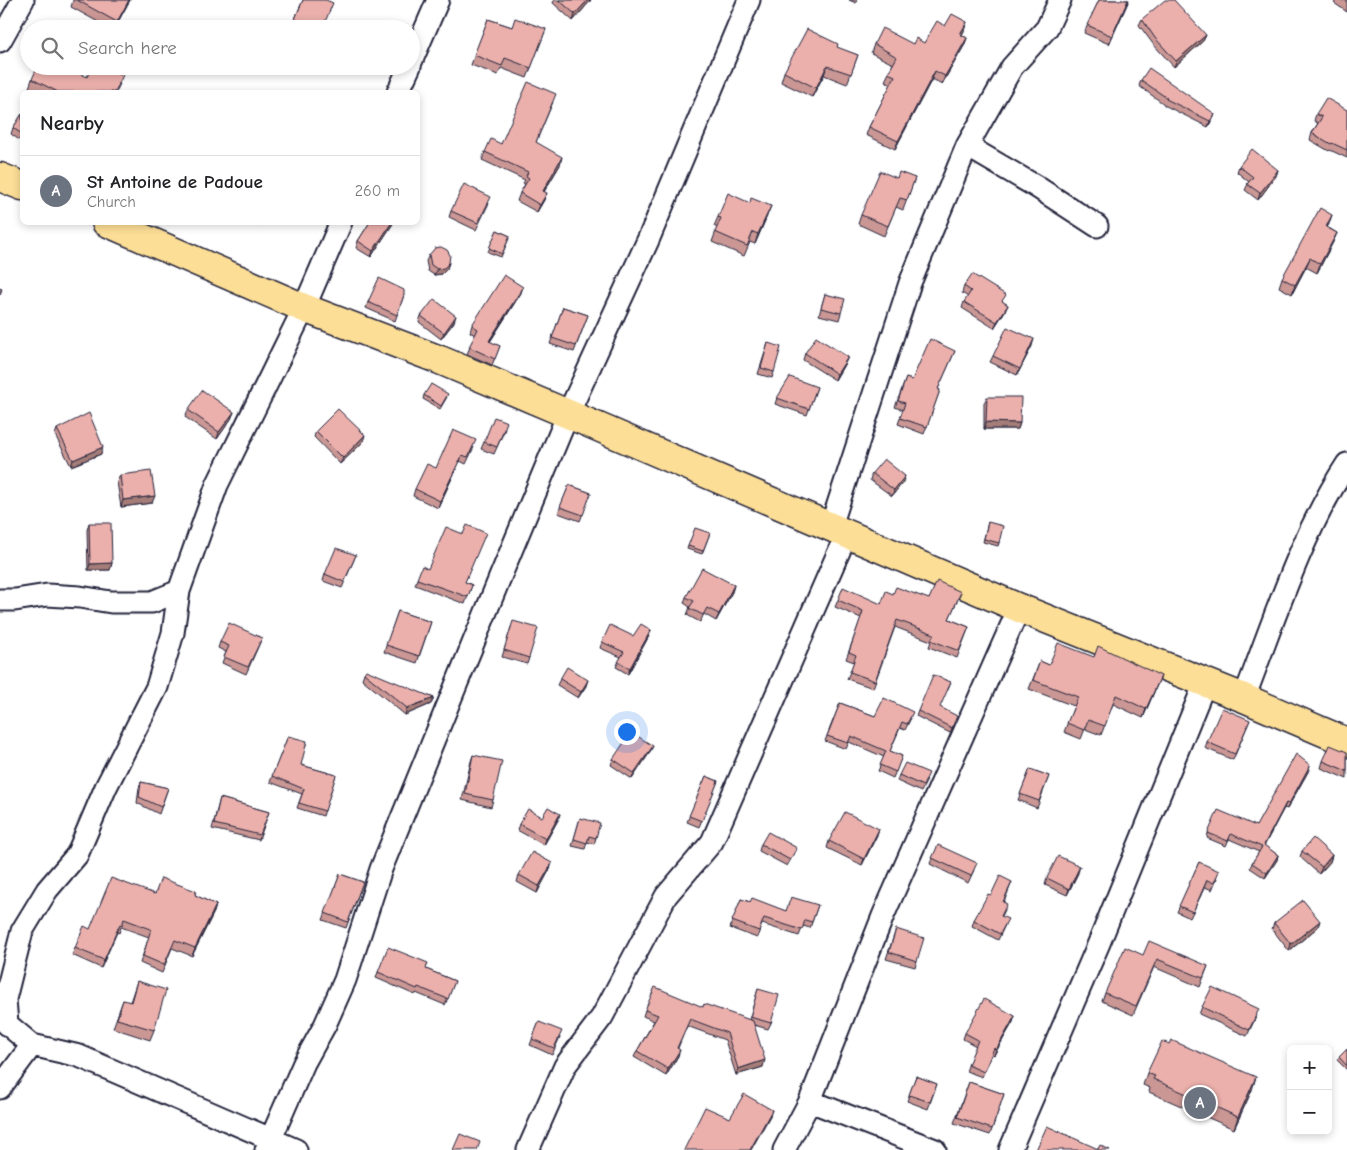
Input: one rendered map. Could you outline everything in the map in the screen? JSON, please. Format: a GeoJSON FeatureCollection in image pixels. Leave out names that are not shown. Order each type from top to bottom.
{"type":"FeatureCollection","features":[{"type":"Feature","properties":{"kind":"main road"},"geometry":{"type":"LineString","coordinates":[[0,177],[20,185]]}},
{"type":"Feature","properties":{"kind":"main road"},"geometry":{"type":"LineString","coordinates":[[113,225],[304,308],[440,360],[568,414],[1019,608],[1205,682],[1347,742]]}},
{"type":"Feature","properties":{"kind":"street"},"geometry":{"type":"LineString","coordinates":[[0,41],[23,0]]}},
{"type":"Feature","properties":{"kind":"street"},"geometry":{"type":"LineString","coordinates":[[420,41],[438,0]]}},
{"type":"Feature","properties":{"kind":"street"},"geometry":{"type":"LineString","coordinates":[[268,1145],[304,1063],[325,1025],[345,980],[381,869],[568,414],[649,238],[749,0]]}},
{"type":"Feature","properties":{"kind":"street"},"geometry":{"type":"LineString","coordinates":[[528,1150],[565,1066],[602,1018],[666,896],[712,842],[839,530],[910,282],[967,146],[1012,67],[1047,28],[1060,0]]}},
{"type":"Feature","properties":{"kind":"street"},"geometry":{"type":"LineString","coordinates":[[399,90],[406,75]]}},
{"type":"Feature","properties":{"kind":"street"},"geometry":{"type":"LineString","coordinates":[[967,146],[1037,187],[1097,226]]}},
{"type":"Feature","properties":{"kind":"street"},"geometry":{"type":"LineString","coordinates":[[296,1150],[268,1145],[79,1056],[32,1045],[3,1020],[5,1000],[22,931],[47,890],[76,855],[106,787],[157,687],[173,633],[179,591],[217,485],[304,308],[340,225]]}},
{"type":"Feature","properties":{"kind":"street"},"geometry":{"type":"LineString","coordinates":[[1244,698],[1298,559],[1334,485],[1347,464]]}},
{"type":"Feature","properties":{"kind":"street"},"geometry":{"type":"LineString","coordinates":[[0,600],[15,600],[47,595],[80,597],[111,602],[152,602],[179,591]]}},
{"type":"Feature","properties":{"kind":"street"},"geometry":{"type":"LineString","coordinates":[[784,1150],[810,1101],[883,916],[1019,608]]}},
{"type":"Feature","properties":{"kind":"street"},"geometry":{"type":"LineString","coordinates":[[1010,1150],[1100,943],[1205,682]]}},
{"type":"Feature","properties":{"kind":"street"},"geometry":{"type":"LineString","coordinates":[[0,1088],[32,1045]]}},
{"type":"Feature","properties":{"kind":"street"},"geometry":{"type":"LineString","coordinates":[[810,1101],[935,1150]]}},
{"type":"Feature","properties":{"kind":"building"},"geometry":{"type":"Polygon","coordinates":[[[77,0],[129,0],[118,20],[113,20],[77,0]]]}},
{"type":"Feature","properties":{"kind":"building"},"geometry":{"type":"Polygon","coordinates":[[[303,0],[326,0],[333,3],[326,20],[295,19],[303,0]]]}},
{"type":"Feature","properties":{"kind":"building"},"geometry":{"type":"Polygon","coordinates":[[[559,0],[588,0],[575,14],[559,0]]]}},
{"type":"Feature","properties":{"kind":"building"},"geometry":{"type":"Polygon","coordinates":[[[1099,0],[1128,0],[1112,36],[1087,25],[1099,0]]]}},
{"type":"Feature","properties":{"kind":"building"},"geometry":{"type":"Polygon","coordinates":[[[1165,0],[1174,0],[1206,35],[1176,61],[1155,38],[1142,19],[1165,0]]]}},
{"type":"Feature","properties":{"kind":"building"},"geometry":{"type":"Polygon","coordinates":[[[952,14],[967,22],[960,34],[967,38],[945,76],[935,71],[898,141],[869,127],[895,76],[888,73],[897,57],[874,44],[882,28],[913,44],[916,38],[924,43],[937,21],[945,26],[952,14]]]}},
{"type":"Feature","properties":{"kind":"building"},"geometry":{"type":"Polygon","coordinates":[[[515,18],[546,29],[531,68],[505,58],[502,66],[474,55],[488,19],[512,27],[515,18]]]}},
{"type":"Feature","properties":{"kind":"building"},"geometry":{"type":"Polygon","coordinates":[[[807,29],[838,44],[837,47],[858,55],[851,74],[827,66],[816,88],[784,72],[807,29]]]}},
{"type":"Feature","properties":{"kind":"building"},"geometry":{"type":"Polygon","coordinates":[[[1149,68],[1215,114],[1210,121],[1166,99],[1141,80],[1149,68]]]}},
{"type":"Feature","properties":{"kind":"building"},"geometry":{"type":"Polygon","coordinates":[[[34,75],[83,75],[87,77],[88,75],[123,75],[116,90],[54,90],[32,79],[34,75]]]}},
{"type":"Feature","properties":{"kind":"building"},"geometry":{"type":"Polygon","coordinates":[[[528,82],[556,94],[536,142],[562,157],[543,191],[547,193],[540,205],[520,193],[529,178],[526,176],[528,172],[485,152],[491,139],[501,144],[528,82]]]}},
{"type":"Feature","properties":{"kind":"building"},"geometry":{"type":"Polygon","coordinates":[[[1326,98],[1347,110],[1347,150],[1331,144],[1312,133],[1322,117],[1316,114],[1326,98]]]}},
{"type":"Feature","properties":{"kind":"building"},"geometry":{"type":"Polygon","coordinates":[[[20,117],[20,133],[13,128],[20,117]]]}},
{"type":"Feature","properties":{"kind":"building"},"geometry":{"type":"Polygon","coordinates":[[[1252,149],[1278,170],[1260,193],[1247,184],[1253,177],[1239,166],[1252,149]]]}},
{"type":"Feature","properties":{"kind":"building"},"geometry":{"type":"Polygon","coordinates":[[[880,171],[897,178],[899,172],[915,178],[907,200],[900,198],[888,226],[861,215],[880,171]]]}},
{"type":"Feature","properties":{"kind":"building"},"geometry":{"type":"Polygon","coordinates":[[[464,184],[491,197],[478,223],[451,211],[464,184]]]}},
{"type":"Feature","properties":{"kind":"building"},"geometry":{"type":"Polygon","coordinates":[[[728,193],[750,203],[751,198],[771,206],[758,234],[753,232],[747,246],[715,232],[721,218],[718,217],[728,193]]]}},
{"type":"Feature","properties":{"kind":"building"},"geometry":{"type":"Polygon","coordinates":[[[1320,208],[1332,215],[1326,227],[1337,233],[1320,264],[1310,258],[1295,285],[1282,278],[1320,208]]]}},
{"type":"Feature","properties":{"kind":"building"},"geometry":{"type":"Polygon","coordinates":[[[368,225],[390,225],[373,251],[358,241],[368,225]]]}},
{"type":"Feature","properties":{"kind":"building"},"geometry":{"type":"Polygon","coordinates":[[[497,230],[510,236],[502,254],[489,248],[497,230]]]}},
{"type":"Feature","properties":{"kind":"building"},"geometry":{"type":"Polygon","coordinates":[[[441,247],[447,250],[450,255],[449,263],[444,268],[437,269],[431,265],[429,255],[435,248],[441,247]]]}},
{"type":"Feature","properties":{"kind":"building"},"geometry":{"type":"Polygon","coordinates":[[[972,274],[1006,295],[1002,301],[1008,305],[997,322],[964,302],[971,291],[964,286],[972,274]]]}},
{"type":"Feature","properties":{"kind":"building"},"geometry":{"type":"Polygon","coordinates":[[[504,275],[523,287],[489,341],[500,346],[495,359],[469,347],[478,329],[472,325],[504,275]]]}},
{"type":"Feature","properties":{"kind":"building"},"geometry":{"type":"Polygon","coordinates":[[[379,278],[404,290],[397,315],[368,302],[379,278]]]}},
{"type":"Feature","properties":{"kind":"building"},"geometry":{"type":"Polygon","coordinates":[[[825,294],[845,299],[841,313],[821,308],[825,294]]]}},
{"type":"Feature","properties":{"kind":"building"},"geometry":{"type":"Polygon","coordinates":[[[434,299],[456,316],[444,333],[421,316],[434,299]]]}},
{"type":"Feature","properties":{"kind":"building"},"geometry":{"type":"Polygon","coordinates":[[[563,307],[588,315],[576,346],[552,338],[563,307]]]}},
{"type":"Feature","properties":{"kind":"building"},"geometry":{"type":"Polygon","coordinates":[[[1007,327],[1034,339],[1020,369],[993,356],[1007,327]]]}},
{"type":"Feature","properties":{"kind":"building"},"geometry":{"type":"Polygon","coordinates":[[[816,337],[848,357],[837,374],[805,353],[816,337]]]}},
{"type":"Feature","properties":{"kind":"building"},"geometry":{"type":"Polygon","coordinates":[[[930,339],[955,351],[938,389],[940,390],[927,427],[900,418],[905,403],[898,401],[906,378],[912,380],[930,339]]]}},
{"type":"Feature","properties":{"kind":"building"},"geometry":{"type":"Polygon","coordinates":[[[768,343],[781,347],[774,372],[761,368],[768,343]]]}},
{"type":"Feature","properties":{"kind":"building"},"geometry":{"type":"Polygon","coordinates":[[[790,377],[817,387],[809,409],[777,398],[790,377]]]}},
{"type":"Feature","properties":{"kind":"building"},"geometry":{"type":"Polygon","coordinates":[[[431,384],[448,394],[441,406],[424,395],[431,384]]]}},
{"type":"Feature","properties":{"kind":"building"},"geometry":{"type":"Polygon","coordinates":[[[202,390],[234,412],[219,432],[188,410],[202,390]]]}},
{"type":"Feature","properties":{"kind":"building"},"geometry":{"type":"Polygon","coordinates":[[[987,397],[1021,397],[1020,423],[986,422],[987,397]]]}},
{"type":"Feature","properties":{"kind":"building"},"geometry":{"type":"Polygon","coordinates":[[[338,409],[365,435],[343,458],[316,431],[338,409]]]}},
{"type":"Feature","properties":{"kind":"building"},"geometry":{"type":"Polygon","coordinates":[[[89,413],[103,447],[73,460],[57,429],[89,413]]]}},
{"type":"Feature","properties":{"kind":"building"},"geometry":{"type":"Polygon","coordinates":[[[494,417],[507,422],[497,447],[484,442],[494,417]]]}},
{"type":"Feature","properties":{"kind":"building"},"geometry":{"type":"Polygon","coordinates":[[[453,430],[476,440],[468,457],[462,455],[440,501],[415,489],[427,464],[436,468],[453,430]]]}},
{"type":"Feature","properties":{"kind":"building"},"geometry":{"type":"Polygon","coordinates":[[[884,459],[905,476],[894,490],[872,473],[884,459]]]}},
{"type":"Feature","properties":{"kind":"building"},"geometry":{"type":"Polygon","coordinates":[[[151,471],[155,496],[123,500],[120,475],[151,471]]]}},
{"type":"Feature","properties":{"kind":"building"},"geometry":{"type":"Polygon","coordinates":[[[569,485],[591,493],[583,515],[560,507],[569,485]]]}},
{"type":"Feature","properties":{"kind":"building"},"geometry":{"type":"Polygon","coordinates":[[[988,522],[1003,526],[999,543],[984,539],[988,522]]]}},
{"type":"Feature","properties":{"kind":"building"},"geometry":{"type":"Polygon","coordinates":[[[89,523],[111,523],[112,563],[90,564],[89,523]]]}},
{"type":"Feature","properties":{"kind":"building"},"geometry":{"type":"Polygon","coordinates":[[[467,525],[486,533],[465,582],[472,585],[468,597],[417,579],[422,566],[428,569],[446,527],[463,534],[467,525]]]}},
{"type":"Feature","properties":{"kind":"building"},"geometry":{"type":"Polygon","coordinates":[[[695,528],[710,533],[703,551],[688,546],[695,528]]]}},
{"type":"Feature","properties":{"kind":"building"},"geometry":{"type":"Polygon","coordinates":[[[336,548],[356,555],[344,582],[325,574],[336,548]]]}},
{"type":"Feature","properties":{"kind":"building"},"geometry":{"type":"Polygon","coordinates":[[[702,568],[734,585],[719,614],[707,608],[703,615],[689,608],[694,601],[686,597],[702,568]]]}},
{"type":"Feature","properties":{"kind":"building"},"geometry":{"type":"Polygon","coordinates":[[[937,581],[961,592],[949,619],[969,627],[959,651],[931,640],[934,634],[897,620],[875,681],[850,672],[856,655],[849,652],[863,611],[838,600],[843,587],[881,604],[886,591],[893,594],[896,587],[929,599],[937,581]]]}},
{"type":"Feature","properties":{"kind":"building"},"geometry":{"type":"Polygon","coordinates":[[[398,611],[431,622],[419,656],[386,645],[398,611]]]}},
{"type":"Feature","properties":{"kind":"building"},"geometry":{"type":"Polygon","coordinates":[[[513,621],[538,628],[529,658],[504,650],[513,621]]]}},
{"type":"Feature","properties":{"kind":"building"},"geometry":{"type":"Polygon","coordinates":[[[229,623],[262,638],[248,667],[224,657],[229,646],[220,642],[229,623]]]}},
{"type":"Feature","properties":{"kind":"building"},"geometry":{"type":"Polygon","coordinates":[[[641,624],[651,630],[630,668],[618,662],[624,652],[602,642],[610,625],[633,636],[641,624]]]}},
{"type":"Feature","properties":{"kind":"building"},"geometry":{"type":"Polygon","coordinates":[[[1058,643],[1094,657],[1098,646],[1161,676],[1146,709],[1116,695],[1105,726],[1088,720],[1084,730],[1067,723],[1078,697],[1033,680],[1040,661],[1049,665],[1058,643]]]}},
{"type":"Feature","properties":{"kind":"building"},"geometry":{"type":"Polygon","coordinates":[[[567,667],[588,680],[581,692],[560,679],[567,667]]]}},
{"type":"Feature","properties":{"kind":"building"},"geometry":{"type":"Polygon","coordinates":[[[366,670],[434,698],[407,708],[364,673],[366,670]]]}},
{"type":"Feature","properties":{"kind":"building"},"geometry":{"type":"Polygon","coordinates":[[[933,675],[951,682],[940,707],[957,716],[952,728],[918,711],[933,675]]]}},
{"type":"Feature","properties":{"kind":"building"},"geometry":{"type":"Polygon","coordinates":[[[884,698],[913,712],[907,724],[902,722],[890,751],[902,756],[896,772],[880,765],[886,751],[851,736],[848,743],[827,736],[840,703],[875,716],[884,698]]]}},
{"type":"Feature","properties":{"kind":"building"},"geometry":{"type":"Polygon","coordinates":[[[1222,708],[1250,720],[1235,754],[1207,742],[1222,708]]]}},
{"type":"Feature","properties":{"kind":"building"},"geometry":{"type":"Polygon","coordinates":[[[631,732],[653,746],[634,773],[613,759],[631,732]]]}},
{"type":"Feature","properties":{"kind":"building"},"geometry":{"type":"Polygon","coordinates":[[[288,736],[307,741],[301,765],[336,775],[325,811],[299,803],[304,789],[272,776],[288,736]]]}},
{"type":"Feature","properties":{"kind":"building"},"geometry":{"type":"Polygon","coordinates":[[[1330,745],[1347,752],[1347,771],[1323,761],[1330,745]]]}},
{"type":"Feature","properties":{"kind":"building"},"geometry":{"type":"Polygon","coordinates":[[[1296,754],[1310,765],[1289,804],[1286,803],[1264,845],[1278,855],[1267,873],[1252,863],[1262,847],[1231,834],[1228,841],[1208,833],[1218,810],[1256,826],[1296,754]]]}},
{"type":"Feature","properties":{"kind":"building"},"geometry":{"type":"Polygon","coordinates":[[[473,755],[502,761],[493,800],[465,794],[473,755]]]}},
{"type":"Feature","properties":{"kind":"building"},"geometry":{"type":"Polygon","coordinates":[[[905,763],[929,773],[923,786],[899,775],[905,763]]]}},
{"type":"Feature","properties":{"kind":"building"},"geometry":{"type":"Polygon","coordinates":[[[1030,769],[1049,776],[1039,801],[1020,794],[1030,769]]]}},
{"type":"Feature","properties":{"kind":"building"},"geometry":{"type":"Polygon","coordinates":[[[706,776],[718,781],[702,821],[689,816],[706,776]]]}},
{"type":"Feature","properties":{"kind":"building"},"geometry":{"type":"Polygon","coordinates":[[[141,782],[168,788],[161,807],[139,797],[141,782]]]}},
{"type":"Feature","properties":{"kind":"building"},"geometry":{"type":"Polygon","coordinates":[[[220,798],[269,812],[260,835],[214,824],[220,798]]]}},
{"type":"Feature","properties":{"kind":"building"},"geometry":{"type":"Polygon","coordinates":[[[548,807],[560,814],[546,839],[519,824],[528,809],[542,817],[548,807]]]}},
{"type":"Feature","properties":{"kind":"building"},"geometry":{"type":"Polygon","coordinates":[[[845,812],[879,829],[864,859],[829,841],[845,812]]]}},
{"type":"Feature","properties":{"kind":"building"},"geometry":{"type":"Polygon","coordinates":[[[580,818],[600,823],[596,838],[589,836],[587,843],[574,839],[580,818]]]}},
{"type":"Feature","properties":{"kind":"building"},"geometry":{"type":"Polygon","coordinates":[[[768,832],[797,848],[790,860],[761,844],[768,832]]]}},
{"type":"Feature","properties":{"kind":"building"},"geometry":{"type":"Polygon","coordinates":[[[1313,838],[1332,855],[1322,867],[1302,851],[1313,838]]]}},
{"type":"Feature","properties":{"kind":"building"},"geometry":{"type":"Polygon","coordinates":[[[938,845],[977,863],[971,876],[932,858],[938,845]]]}},
{"type":"Feature","properties":{"kind":"building"},"geometry":{"type":"Polygon","coordinates":[[[532,852],[552,863],[539,886],[519,875],[532,852]]]}},
{"type":"Feature","properties":{"kind":"building"},"geometry":{"type":"Polygon","coordinates":[[[1058,856],[1080,866],[1069,889],[1047,878],[1058,856]]]}},
{"type":"Feature","properties":{"kind":"building"},"geometry":{"type":"Polygon","coordinates":[[[1199,862],[1219,871],[1214,883],[1207,880],[1193,912],[1179,906],[1199,862]]]}},
{"type":"Feature","properties":{"kind":"building"},"geometry":{"type":"Polygon","coordinates":[[[340,874],[363,882],[348,922],[325,913],[340,874]]]}},
{"type":"Feature","properties":{"kind":"building"},"geometry":{"type":"Polygon","coordinates":[[[1000,876],[1012,882],[1003,902],[1007,904],[1001,916],[1008,919],[1000,934],[974,920],[988,894],[991,895],[1000,876]]]}},
{"type":"Feature","properties":{"kind":"building"},"geometry":{"type":"Polygon","coordinates":[[[111,878],[155,894],[161,878],[196,891],[195,895],[216,905],[195,948],[175,940],[164,965],[143,956],[151,929],[124,919],[104,960],[75,948],[84,926],[90,929],[111,878]]]}},
{"type":"Feature","properties":{"kind":"building"},"geometry":{"type":"Polygon","coordinates":[[[791,897],[818,905],[812,922],[805,920],[802,930],[764,918],[759,931],[732,921],[741,899],[750,902],[752,898],[786,911],[791,897]]]}},
{"type":"Feature","properties":{"kind":"building"},"geometry":{"type":"Polygon","coordinates":[[[1303,900],[1320,921],[1291,944],[1274,923],[1303,900]]]}},
{"type":"Feature","properties":{"kind":"building"},"geometry":{"type":"Polygon","coordinates":[[[896,929],[924,938],[917,961],[889,952],[896,929]]]}},
{"type":"Feature","properties":{"kind":"building"},"geometry":{"type":"Polygon","coordinates":[[[1149,941],[1208,966],[1203,978],[1157,959],[1136,1006],[1105,993],[1125,947],[1143,955],[1149,941]]]}},
{"type":"Feature","properties":{"kind":"building"},"geometry":{"type":"Polygon","coordinates":[[[388,947],[428,963],[426,969],[455,981],[448,999],[418,987],[417,989],[378,972],[388,947]]]}},
{"type":"Feature","properties":{"kind":"building"},"geometry":{"type":"Polygon","coordinates":[[[137,981],[166,990],[154,1030],[117,1019],[123,1000],[131,1002],[137,981]]]}},
{"type":"Feature","properties":{"kind":"building"},"geometry":{"type":"Polygon","coordinates":[[[655,987],[703,1007],[704,1004],[753,1021],[765,1060],[738,1069],[727,1033],[690,1019],[677,1048],[680,1050],[668,1069],[637,1051],[658,1015],[645,1010],[655,987]]]}},
{"type":"Feature","properties":{"kind":"building"},"geometry":{"type":"Polygon","coordinates":[[[1212,987],[1259,1009],[1249,1030],[1202,1007],[1212,987]]]}},
{"type":"Feature","properties":{"kind":"building"},"geometry":{"type":"Polygon","coordinates":[[[758,989],[779,995],[771,1023],[750,1017],[758,989]]]}},
{"type":"Feature","properties":{"kind":"building"},"geometry":{"type":"Polygon","coordinates":[[[984,999],[1015,1016],[996,1050],[994,1048],[984,1072],[968,1065],[978,1040],[965,1033],[984,999]]]}},
{"type":"Feature","properties":{"kind":"building"},"geometry":{"type":"Polygon","coordinates":[[[539,1022],[562,1031],[554,1048],[532,1039],[539,1022]]]}},
{"type":"Feature","properties":{"kind":"building"},"geometry":{"type":"Polygon","coordinates":[[[1171,1040],[1256,1077],[1238,1117],[1153,1079],[1155,1076],[1147,1073],[1162,1041],[1169,1044],[1171,1040]]]}},
{"type":"Feature","properties":{"kind":"building"},"geometry":{"type":"Polygon","coordinates":[[[1347,1049],[1347,1066],[1339,1057],[1347,1049]]]}},
{"type":"Feature","properties":{"kind":"building"},"geometry":{"type":"Polygon","coordinates":[[[916,1076],[937,1084],[930,1102],[909,1095],[916,1076]]]}},
{"type":"Feature","properties":{"kind":"building"},"geometry":{"type":"Polygon","coordinates":[[[969,1082],[1004,1094],[992,1129],[957,1117],[969,1082]]]}},
{"type":"Feature","properties":{"kind":"building"},"geometry":{"type":"Polygon","coordinates":[[[744,1094],[772,1110],[750,1150],[684,1150],[705,1107],[730,1118],[744,1094]]]}},
{"type":"Feature","properties":{"kind":"building"},"geometry":{"type":"Polygon","coordinates":[[[1047,1126],[1098,1149],[1100,1145],[1110,1150],[1036,1150],[1047,1126]]]}},
{"type":"Feature","properties":{"kind":"building"},"geometry":{"type":"Polygon","coordinates":[[[460,1134],[480,1142],[477,1150],[453,1150],[460,1134]]]}},
{"type":"Feature","properties":{"kind":"place","name":"St Antoine de Padoue"},"geometry":{"type":"Point","coordinates":[1200,1103]}}]}
